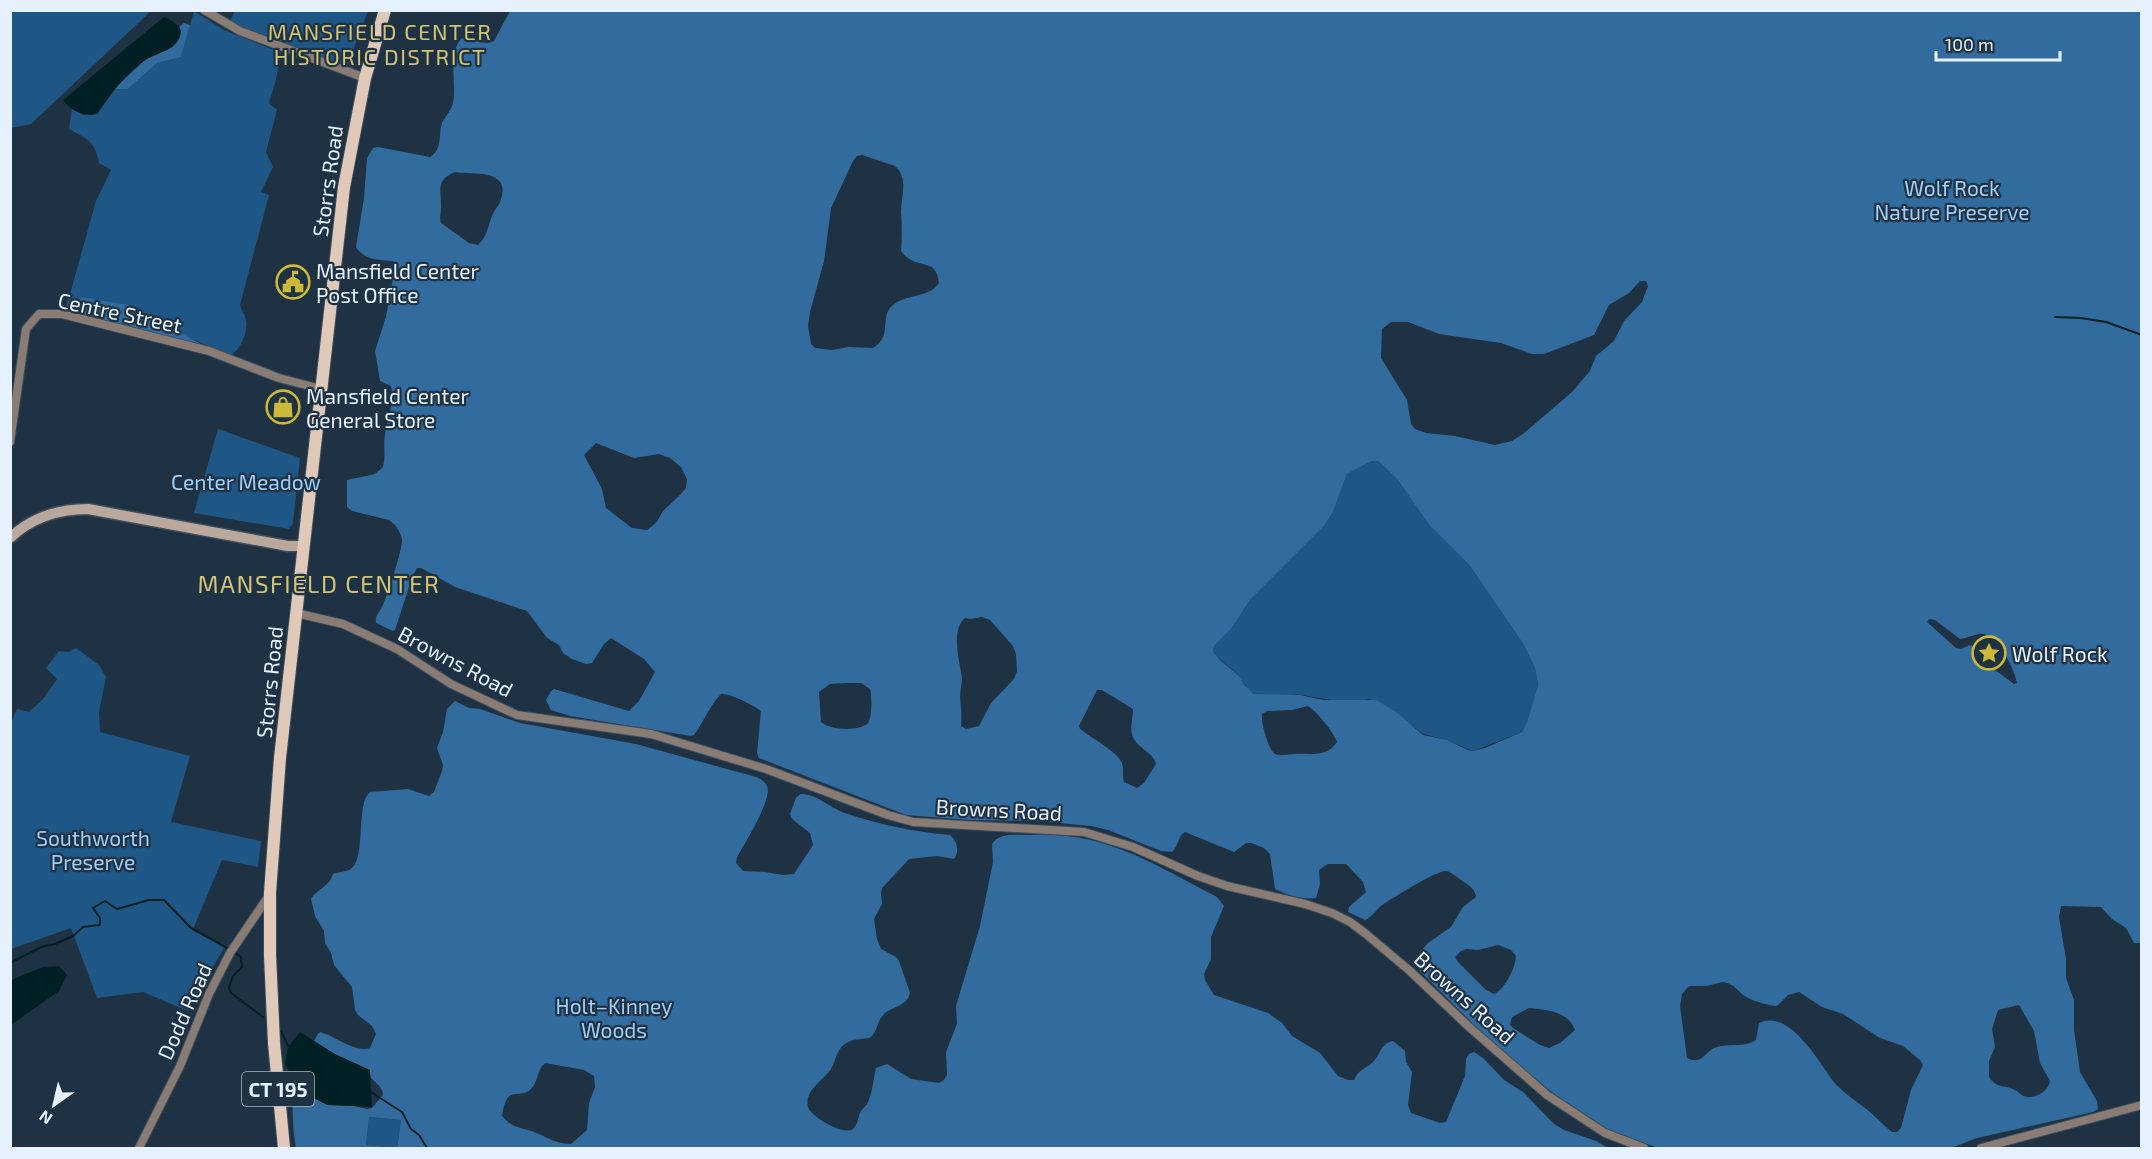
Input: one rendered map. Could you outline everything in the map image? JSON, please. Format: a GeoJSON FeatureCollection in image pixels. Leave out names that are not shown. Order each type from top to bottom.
{"type":"FeatureCollection","features":[{"type":"Feature","properties":{"kind":"main road","name":"Storrs Road"},"geometry":{"type":"LineString","coordinates":[[284,1149],[273,1025],[270,955],[270,894],[280,758],[344,187],[365,78],[385,10]]}},
{"type":"Feature","properties":{"kind":"main road"},"geometry":{"type":"LineString","coordinates":[[11,537],[26,526],[50,514],[63,510],[88,510],[288,546],[303,546]]}},
{"type":"Feature","properties":{"kind":"street"},"geometry":{"type":"LineString","coordinates":[[204,10],[240,31],[365,78]]}},
{"type":"Feature","properties":{"kind":"street","name":"Centre Street"},"geometry":{"type":"LineString","coordinates":[[10,442],[26,328],[39,314],[62,314],[209,351],[279,378],[321,389]]}},
{"type":"Feature","properties":{"kind":"street","name":"Browns Road"},"geometry":{"type":"LineString","coordinates":[[296,613],[343,624],[397,649],[452,684],[517,715],[651,734],[766,769],[888,815],[913,822],[1084,832],[1133,847],[1198,876],[1227,886],[1325,911],[1350,922],[1374,940],[1547,1095],[1605,1133],[1644,1149]]}},
{"type":"Feature","properties":{"kind":"street","name":"Dodd Road"},"geometry":{"type":"LineString","coordinates":[[139,1149],[180,1066],[208,994],[230,953],[270,894]]}},
{"type":"Feature","properties":{"kind":"street"},"geometry":{"type":"LineString","coordinates":[[1981,1149],[2142,1105]]}},
{"type":"Feature","properties":{"kind":"green space"},"geometry":{"type":"Polygon","coordinates":[[[11,10],[151,11],[31,124],[11,128],[11,10]]]}},
{"type":"Feature","properties":{"kind":"green space"},"geometry":{"type":"Polygon","coordinates":[[[194,11],[224,30],[281,53],[269,103],[277,110],[266,152],[273,167],[261,192],[269,195],[240,305],[246,320],[245,335],[234,353],[230,355],[187,337],[68,301],[96,201],[111,170],[99,163],[95,150],[89,142],[69,129],[72,109],[84,115],[97,114],[114,89],[128,89],[157,63],[181,57],[194,11]]]}},
{"type":"Feature","properties":{"kind":"green space"},"geometry":{"type":"Polygon","coordinates":[[[235,11],[368,11],[347,66],[229,23],[235,11]]]}},
{"type":"Feature","properties":{"kind":"green space","name":"Wolf Rock Nature Preserve"},"geometry":{"type":"Polygon","coordinates":[[[510,11],[2141,11],[2141,943],[2134,943],[2126,928],[2112,919],[2101,907],[2061,906],[2059,917],[2066,959],[2066,978],[2074,1000],[2074,1030],[2080,1072],[2097,1101],[2098,1109],[1977,1138],[1951,1148],[1659,1148],[1615,1134],[1559,1098],[1476,1027],[1419,970],[1415,963],[1419,953],[1428,943],[1451,927],[1463,907],[1476,897],[1471,887],[1449,872],[1440,872],[1414,886],[1382,905],[1365,920],[1348,912],[1349,907],[1366,892],[1363,882],[1346,864],[1328,864],[1319,870],[1320,884],[1316,898],[1306,898],[1275,889],[1270,854],[1264,848],[1251,843],[1246,843],[1234,852],[1185,832],[1172,852],[1161,851],[1108,830],[1091,826],[1038,821],[970,820],[906,815],[759,758],[757,753],[761,711],[730,695],[721,694],[694,735],[691,736],[570,716],[551,710],[546,700],[554,689],[629,711],[639,701],[655,672],[644,659],[611,638],[604,644],[592,663],[586,664],[572,659],[563,653],[559,645],[547,638],[527,611],[455,587],[421,568],[417,568],[413,575],[395,630],[376,623],[394,573],[402,539],[397,528],[389,520],[352,511],[347,507],[347,480],[375,474],[383,467],[385,434],[392,398],[391,386],[380,381],[375,351],[386,317],[395,267],[393,261],[368,257],[356,247],[364,198],[367,158],[373,148],[378,147],[430,157],[434,154],[437,150],[442,123],[453,102],[454,60],[457,44],[462,38],[483,43],[494,41],[510,11]],[[862,155],[857,156],[831,208],[824,261],[810,312],[808,326],[811,344],[815,348],[832,350],[849,347],[873,348],[883,338],[886,316],[892,306],[903,299],[935,288],[939,283],[937,274],[930,266],[913,261],[901,251],[903,182],[895,166],[862,155]],[[455,172],[444,179],[440,187],[441,223],[469,243],[478,245],[500,201],[503,189],[500,182],[488,175],[455,172]],[[1640,281],[1629,293],[1609,305],[1594,335],[1544,354],[1532,354],[1501,343],[1439,334],[1408,322],[1391,322],[1382,329],[1381,358],[1407,400],[1411,424],[1415,429],[1495,445],[1512,441],[1523,434],[1572,392],[1590,371],[1596,356],[1614,341],[1624,321],[1642,302],[1648,286],[1646,281],[1640,281]],[[596,443],[584,455],[602,489],[606,508],[632,528],[647,530],[656,523],[663,511],[686,488],[687,479],[681,467],[670,458],[659,454],[634,458],[596,443]],[[1372,461],[1347,474],[1333,512],[1324,526],[1250,600],[1231,629],[1214,646],[1213,652],[1239,676],[1245,686],[1254,694],[1300,695],[1323,700],[1376,700],[1396,712],[1423,735],[1447,740],[1473,751],[1522,732],[1538,685],[1535,668],[1524,645],[1470,566],[1430,526],[1397,479],[1378,461],[1372,461]],[[982,617],[965,618],[960,624],[957,638],[962,678],[961,726],[966,729],[979,726],[991,703],[1014,679],[1017,671],[1013,646],[990,620],[982,617]],[[1929,619],[1927,622],[1956,648],[1961,649],[1970,645],[1978,648],[1983,667],[1995,670],[2014,684],[2017,683],[2004,652],[1992,638],[1979,634],[1960,639],[1935,620],[1929,619]],[[861,683],[830,684],[819,692],[821,722],[830,727],[844,729],[864,726],[870,717],[870,689],[861,683]],[[1097,690],[1079,726],[1110,750],[1123,765],[1124,782],[1137,788],[1144,783],[1156,764],[1134,739],[1131,728],[1133,709],[1102,690],[1097,690]],[[1308,706],[1292,710],[1267,711],[1262,714],[1268,742],[1272,751],[1277,755],[1323,753],[1337,742],[1324,722],[1308,706]],[[1498,945],[1461,951],[1455,957],[1458,962],[1486,990],[1494,994],[1502,988],[1514,967],[1516,956],[1511,950],[1498,945]],[[1723,982],[1706,986],[1689,986],[1682,994],[1680,1006],[1687,1058],[1697,1060],[1717,1047],[1742,1045],[1756,1040],[1759,1023],[1771,1020],[1782,1023],[1812,1051],[1842,1090],[1892,1132],[1897,1132],[1901,1128],[1911,1090],[1923,1065],[1903,1046],[1880,1038],[1843,1014],[1822,1007],[1799,992],[1788,995],[1777,1006],[1750,999],[1723,982]],[[2019,1005],[1998,1010],[1992,1029],[1995,1047],[1989,1061],[1989,1077],[1995,1084],[2011,1088],[2027,1097],[2036,1096],[2046,1089],[2050,1081],[2040,1063],[2034,1031],[2019,1005]],[[1529,1008],[1512,1017],[1510,1025],[1549,1048],[1560,1043],[1575,1030],[1562,1015],[1529,1008]]]}},
{"type":"Feature","properties":{"kind":"green space"},"geometry":{"type":"Polygon","coordinates":[[[184,23],[190,25],[181,57],[157,63],[128,89],[114,89],[145,60],[173,47],[181,31],[179,27],[184,23]]]}},
{"type":"Feature","properties":{"kind":"green space"},"geometry":{"type":"Polygon","coordinates":[[[85,298],[127,305],[205,346],[65,311],[68,301],[85,298]]]}},
{"type":"Feature","properties":{"kind":"green space","name":"Center Meadow"},"geometry":{"type":"Polygon","coordinates":[[[218,429],[300,458],[293,523],[289,529],[194,513],[218,429]]]}},
{"type":"Feature","properties":{"kind":"green space"},"geometry":{"type":"Polygon","coordinates":[[[1372,461],[1378,461],[1397,479],[1430,526],[1470,566],[1524,645],[1535,668],[1538,685],[1522,732],[1473,751],[1447,740],[1423,734],[1370,699],[1344,701],[1302,695],[1255,694],[1249,691],[1237,674],[1213,652],[1214,646],[1231,629],[1250,600],[1324,526],[1333,512],[1347,474],[1372,461]]]}},
{"type":"Feature","properties":{"kind":"green space","name":"Southworth Preserve"},"geometry":{"type":"Polygon","coordinates":[[[76,648],[99,665],[106,677],[99,712],[100,732],[190,756],[171,822],[261,841],[258,867],[222,860],[193,929],[225,946],[188,1011],[143,992],[97,998],[71,928],[11,949],[11,723],[17,709],[29,712],[43,699],[57,679],[46,668],[59,651],[69,652],[76,648]]]}},
{"type":"Feature","properties":{"kind":"green space","name":"Holt–Kinney Woods"},"geometry":{"type":"Polygon","coordinates":[[[455,701],[469,708],[480,709],[520,723],[636,744],[761,779],[766,784],[768,792],[757,822],[737,857],[736,863],[743,871],[794,874],[813,845],[810,833],[792,819],[790,814],[800,794],[812,796],[842,812],[860,818],[952,837],[957,849],[954,859],[937,856],[909,859],[882,888],[882,904],[874,919],[877,939],[881,949],[899,961],[910,993],[906,1001],[882,1016],[871,1037],[851,1041],[841,1047],[831,1069],[809,1095],[810,1111],[836,1128],[850,1130],[854,1128],[861,1111],[869,1100],[876,1068],[887,1064],[911,1079],[939,1083],[944,1080],[947,1075],[946,1052],[957,1024],[956,1006],[980,926],[993,862],[992,844],[995,840],[1007,835],[1054,835],[1103,843],[1126,851],[1217,897],[1224,906],[1211,937],[1211,959],[1204,974],[1214,995],[1268,1013],[1282,1023],[1292,1036],[1320,1053],[1338,1076],[1354,1080],[1375,1060],[1386,1044],[1393,1041],[1405,1051],[1406,1062],[1412,1072],[1408,1105],[1411,1113],[1440,1123],[1446,1122],[1465,1076],[1466,1059],[1474,1052],[1504,1080],[1523,1092],[1554,1124],[1608,1148],[397,1148],[296,1148],[293,1097],[298,1093],[324,1103],[346,1104],[367,1109],[372,1108],[383,1095],[380,1087],[361,1068],[314,1041],[320,1032],[364,1049],[370,1048],[376,1034],[372,1026],[355,1010],[352,987],[334,965],[325,943],[324,931],[315,916],[311,899],[329,882],[333,874],[351,869],[356,862],[359,853],[363,807],[370,792],[408,789],[429,796],[434,792],[443,765],[437,748],[443,732],[447,709],[455,701]],[[545,1063],[531,1089],[522,1094],[514,1094],[507,1099],[502,1116],[514,1126],[571,1144],[587,1130],[589,1103],[595,1087],[594,1076],[584,1070],[545,1063]],[[369,1117],[366,1145],[397,1148],[401,1120],[369,1117]]]}},
{"type":"Feature","properties":{"kind":"green space"},"geometry":{"type":"Polygon","coordinates":[[[369,1117],[401,1120],[397,1148],[366,1145],[369,1117]]]}},
{"type":"Feature","properties":{"kind":"shaded area"},"geometry":{"type":"Polygon","coordinates":[[[164,17],[179,26],[181,32],[175,45],[147,59],[132,70],[97,114],[83,114],[66,104],[63,100],[164,17]]]}},
{"type":"Feature","properties":{"kind":"shaded area"},"geometry":{"type":"Polygon","coordinates":[[[59,966],[67,975],[59,991],[11,1025],[11,980],[43,967],[59,966]]]}},
{"type":"Feature","properties":{"kind":"shaded area"},"geometry":{"type":"Polygon","coordinates":[[[300,1032],[335,1054],[370,1070],[372,1107],[327,1105],[299,1090],[285,1064],[288,1047],[300,1032]]]}},
{"type":"Feature","properties":{"kind":"waterway"},"geometry":{"type":"LineString","coordinates":[[2055,317],[2106,322],[2142,335]]}},
{"type":"Feature","properties":{"kind":"waterway"},"geometry":{"type":"LineString","coordinates":[[10,963],[41,947],[73,936],[83,927],[100,925],[100,918],[93,908],[105,901],[117,909],[149,900],[164,900],[191,928],[229,949]]}},
{"type":"Feature","properties":{"kind":"waterway"},"geometry":{"type":"LineString","coordinates":[[233,952],[241,957],[242,967],[233,976],[229,988],[231,993],[263,1017]]}},
{"type":"Feature","properties":{"kind":"waterway"},"geometry":{"type":"LineString","coordinates":[[281,1031],[289,1048]]}},
{"type":"Feature","properties":{"kind":"waterway"},"geometry":{"type":"LineString","coordinates":[[369,1091],[402,1112],[411,1129],[419,1135],[427,1148]]}},
{"type":"Feature","properties":{"kind":"place","name":"Mansfield Center Post Office"},"geometry":{"type":"Point","coordinates":[293,282]}},
{"type":"Feature","properties":{"kind":"place","name":"Mansfield Center General Store"},"geometry":{"type":"Point","coordinates":[283,407]}},
{"type":"Feature","properties":{"kind":"place","name":"Wolf Rock"},"geometry":{"type":"Point","coordinates":[1989,653]}},
{"type":"Feature","properties":{"kind":"district","name":"MANSFIELD CENTER HISTORIC DISTRICT"},"geometry":{"type":"Point","coordinates":[380,44]}},
{"type":"Feature","properties":{"kind":"district","name":"MANSFIELD CENTER"},"geometry":{"type":"Point","coordinates":[319,583]}}]}
